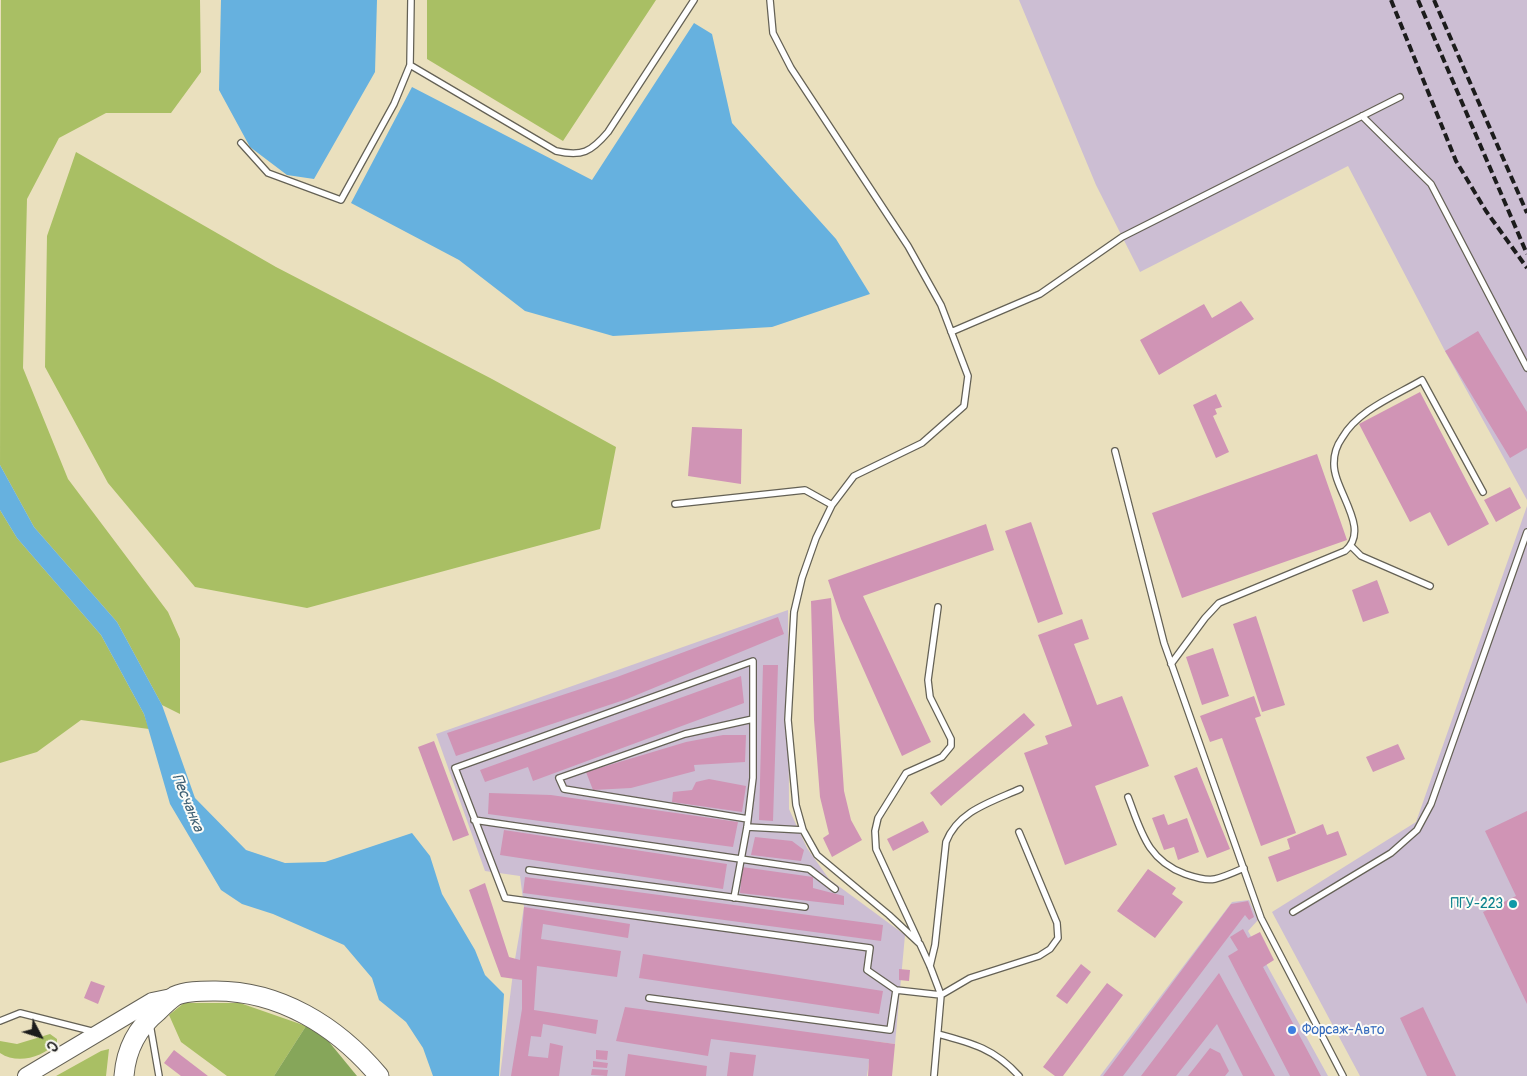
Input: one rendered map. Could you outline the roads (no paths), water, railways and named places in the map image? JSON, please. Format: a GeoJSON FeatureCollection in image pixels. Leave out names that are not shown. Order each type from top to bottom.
{"type":"FeatureCollection","features":[{"type":"Feature","properties":{"kind":"highway"},"geometry":{"type":"LineString","coordinates":[[124,1076],[125,1062],[132,1040],[150,1017],[176,996],[203,992],[236,991],[294,1008],[326,1026],[379,1076]]}},
{"type":"Feature","properties":{"kind":"main road"},"geometry":{"type":"LineString","coordinates":[[26,1076],[152,1001],[176,996]]}},
{"type":"Feature","properties":{"kind":"lane"},"geometry":{"type":"LineString","coordinates":[[241,142],[268,173],[341,200],[394,104],[410,65],[411,0]]}},
{"type":"Feature","properties":{"kind":"lane"},"geometry":{"type":"LineString","coordinates":[[410,65],[556,151],[573,155],[594,148],[608,132],[694,0]]}},
{"type":"Feature","properties":{"kind":"lane"},"geometry":{"type":"LineString","coordinates":[[770,0],[773,33],[791,68],[908,246],[941,304],[968,376],[964,406],[922,443],[854,476],[832,505],[816,538],[802,578],[794,612],[788,720],[796,805],[803,830],[817,855],[889,914],[920,944]]}},
{"type":"Feature","properties":{"kind":"lane"},"geometry":{"type":"LineString","coordinates":[[951,332],[1040,294],[1122,237],[1400,97]]}},
{"type":"Feature","properties":{"kind":"lane"},"geometry":{"type":"LineString","coordinates":[[1362,116],[1431,184],[1527,368]]}},
{"type":"Feature","properties":{"kind":"lane"},"geometry":{"type":"LineString","coordinates":[[1171,664],[1205,618],[1219,603],[1345,551],[1351,546],[1356,537],[1354,524],[1333,465],[1335,452],[1342,438],[1359,417],[1422,380],[1483,492]]}},
{"type":"Feature","properties":{"kind":"lane"},"geometry":{"type":"LineString","coordinates":[[1114,451],[1164,643],[1261,918],[1343,1076]]}},
{"type":"Feature","properties":{"kind":"lane"},"geometry":{"type":"LineString","coordinates":[[675,504],[805,490],[832,505]]}},
{"type":"Feature","properties":{"kind":"lane"},"geometry":{"type":"LineString","coordinates":[[1293,912],[1391,853],[1417,830],[1431,804],[1527,532]]}},
{"type":"Feature","properties":{"kind":"lane"},"geometry":{"type":"LineString","coordinates":[[1351,546],[1361,556],[1430,586]]}},
{"type":"Feature","properties":{"kind":"lane"},"geometry":{"type":"LineString","coordinates":[[934,1076],[941,995],[930,966],[876,849],[875,831],[878,818],[906,773],[942,757],[951,746],[951,739],[930,697],[928,680],[938,607]]}},
{"type":"Feature","properties":{"kind":"lane"},"geometry":{"type":"LineString","coordinates":[[734,898],[747,827],[753,778],[753,661],[455,768],[505,898],[870,948],[867,970],[896,990],[941,995],[970,978],[1039,956],[1050,949],[1058,938],[1058,923],[1019,832]]}},
{"type":"Feature","properties":{"kind":"lane"},"geometry":{"type":"LineString","coordinates":[[748,819],[564,790],[560,778],[685,734],[753,718]]}},
{"type":"Feature","properties":{"kind":"lane"},"geometry":{"type":"LineString","coordinates":[[930,966],[946,842],[950,832],[965,815],[1020,789]]}},
{"type":"Feature","properties":{"kind":"lane"},"geometry":{"type":"LineString","coordinates":[[1128,797],[1145,843],[1156,857],[1174,870],[1192,876],[1215,879],[1244,868]]}},
{"type":"Feature","properties":{"kind":"lane"},"geometry":{"type":"LineString","coordinates":[[474,820],[809,869],[835,889]]}},
{"type":"Feature","properties":{"kind":"lane"},"geometry":{"type":"LineString","coordinates":[[747,827],[803,830]]}},
{"type":"Feature","properties":{"kind":"lane"},"geometry":{"type":"LineString","coordinates":[[529,870],[805,907]]}},
{"type":"Feature","properties":{"kind":"lane"},"geometry":{"type":"LineString","coordinates":[[649,998],[890,1030],[896,990]]}},
{"type":"Feature","properties":{"kind":"lane"},"geometry":{"type":"LineString","coordinates":[[0,1021],[20,1013],[97,1032]]}},
{"type":"Feature","properties":{"kind":"lane"},"geometry":{"type":"LineString","coordinates":[[150,1017],[159,1076]]}},
{"type":"Feature","properties":{"kind":"lane"},"geometry":{"type":"LineString","coordinates":[[938,1034],[975,1043],[989,1050],[1019,1076]]}},
{"type":"Feature","properties":{"kind":"water"},"geometry":{"type":"Polygon","coordinates":[[[221,0],[377,0],[375,72],[314,179],[287,175],[250,147],[219,90],[221,0]]]}},
{"type":"Feature","properties":{"kind":"water"},"geometry":{"type":"Polygon","coordinates":[[[694,23],[712,34],[732,123],[836,239],[870,294],[772,327],[613,336],[525,311],[459,260],[351,203],[412,87],[592,180],[694,23]]]}},
{"type":"Feature","properties":{"kind":"water","name":"Песчанка"},"geometry":{"type":"Polygon","coordinates":[[[0,465],[34,527],[117,622],[162,705],[195,798],[246,850],[285,863],[325,862],[412,833],[430,856],[442,894],[475,950],[485,975],[504,994],[499,1076],[433,1076],[423,1048],[406,1022],[379,1000],[372,978],[344,945],[273,914],[242,904],[221,890],[170,804],[144,714],[101,635],[17,538],[0,510],[0,465]]]}},
{"type":"Feature","properties":{"kind":"railway"},"geometry":{"type":"LineString","coordinates":[[1391,0],[1456,161],[1486,211],[1527,268]]}},
{"type":"Feature","properties":{"kind":"railway"},"geometry":{"type":"LineString","coordinates":[[1418,0],[1527,254]]}},
{"type":"Feature","properties":{"kind":"railway"},"geometry":{"type":"LineString","coordinates":[[1434,0],[1527,213]]}},
{"type":"Feature","properties":{"kind":"place","name":"ПГУ-223"},"geometry":{"type":"Point","coordinates":[1513,904]}},
{"type":"Feature","properties":{"kind":"place","name":"Форсаж-Авто"},"geometry":{"type":"Point","coordinates":[1292,1030]}}]}
